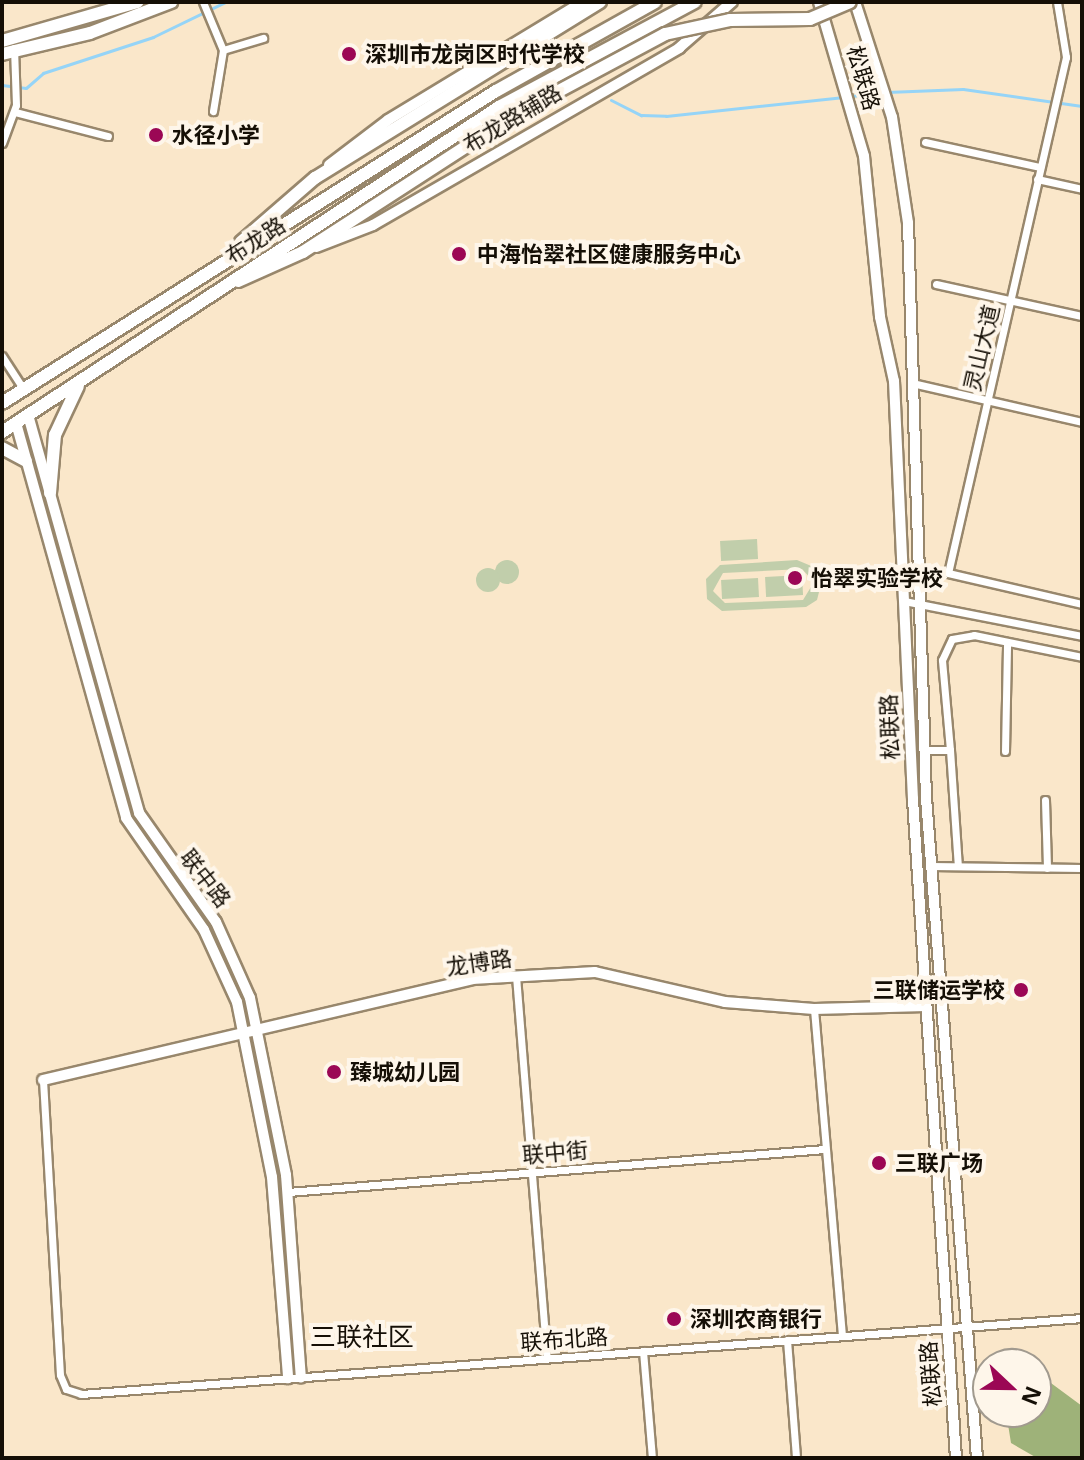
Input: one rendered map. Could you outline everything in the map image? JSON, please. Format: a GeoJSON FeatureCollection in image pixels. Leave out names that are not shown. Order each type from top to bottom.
{"type":"FeatureCollection","features":[{"type":"Feature","properties":{"kind":"main road"},"geometry":{"type":"LineString","coordinates":[[8,46],[137,2]]}},
{"type":"Feature","properties":{"kind":"main road"},"geometry":{"type":"LineString","coordinates":[[8,46],[171,2]]}},
{"type":"Feature","properties":{"kind":"main road"},"geometry":{"type":"LineString","coordinates":[[219,262],[315,178],[600,2]]}},
{"type":"Feature","properties":{"kind":"main road","name":"布龙路"},"geometry":{"type":"LineString","coordinates":[[2,403],[219,262],[524,74],[655,2]]}},
{"type":"Feature","properties":{"kind":"main road","name":"布龙路"},"geometry":{"type":"LineString","coordinates":[[2,432],[80,383],[216,289],[533,88],[695,2]]}},
{"type":"Feature","properties":{"kind":"main road"},"geometry":{"type":"LineString","coordinates":[[216,289],[303,252],[516,114],[665,34],[730,20],[810,19],[855,3]]}},
{"type":"Feature","properties":{"kind":"main road"},"geometry":{"type":"LineString","coordinates":[[50,493],[55,435],[80,383]]}},
{"type":"Feature","properties":{"kind":"main road"},"geometry":{"type":"LineString","coordinates":[[2,448],[26,461]]}},
{"type":"Feature","properties":{"kind":"street"},"geometry":{"type":"LineString","coordinates":[[203,2],[223,50],[213,111]]}},
{"type":"Feature","properties":{"kind":"street"},"geometry":{"type":"LineString","coordinates":[[315,178],[370,132],[583,2]]}},
{"type":"Feature","properties":{"kind":"street","name":"布龙路辅路"},"geometry":{"type":"LineString","coordinates":[[303,252],[373,225],[679,48],[732,2]]}},
{"type":"Feature","properties":{"kind":"street","name":"灵山大道"},"geometry":{"type":"LineString","coordinates":[[1057,2],[1066,57],[948,573],[1082,604]]}},
{"type":"Feature","properties":{"kind":"street","name":"松联路"},"geometry":{"type":"LineString","coordinates":[[855,3],[882,74],[892,117],[908,223],[924,750],[977,1458]]}},
{"type":"Feature","properties":{"kind":"street","name":"松联路"},"geometry":{"type":"LineString","coordinates":[[818,4],[846,80],[857,123],[894,381],[926,1006],[956,1458]]}},
{"type":"Feature","properties":{"kind":"street"},"geometry":{"type":"LineString","coordinates":[[223,50],[263,38]]}},
{"type":"Feature","properties":{"kind":"street"},"geometry":{"type":"LineString","coordinates":[[2,143],[15,109],[17,67],[8,46]]}},
{"type":"Feature","properties":{"kind":"street"},"geometry":{"type":"LineString","coordinates":[[15,109],[108,136]]}},
{"type":"Feature","properties":{"kind":"street"},"geometry":{"type":"LineString","coordinates":[[925,142],[1040,167]]}},
{"type":"Feature","properties":{"kind":"street"},"geometry":{"type":"LineString","coordinates":[[1037,179],[1082,189]]}},
{"type":"Feature","properties":{"kind":"street"},"geometry":{"type":"LineString","coordinates":[[936,284],[1082,316]]}},
{"type":"Feature","properties":{"kind":"street"},"geometry":{"type":"LineString","coordinates":[[2,356],[23,388]]}},
{"type":"Feature","properties":{"kind":"street"},"geometry":{"type":"LineString","coordinates":[[912,383],[1082,422]]}},
{"type":"Feature","properties":{"kind":"street","name":"联中路"},"geometry":{"type":"LineString","coordinates":[[28,415],[139,813],[226,940],[258,1033],[288,1192],[301,1377]]}},
{"type":"Feature","properties":{"kind":"street","name":"联中路"},"geometry":{"type":"LineString","coordinates":[[16,423],[126,818],[214,947],[244,1036],[277,1215],[288,1378]]}},
{"type":"Feature","properties":{"kind":"street"},"geometry":{"type":"LineString","coordinates":[[904,601],[1082,636]]}},
{"type":"Feature","properties":{"kind":"street"},"geometry":{"type":"LineString","coordinates":[[958,866],[945,647],[961,635],[1082,657]]}},
{"type":"Feature","properties":{"kind":"street"},"geometry":{"type":"LineString","coordinates":[[1005,751],[1007,642]]}},
{"type":"Feature","properties":{"kind":"street"},"geometry":{"type":"LineString","coordinates":[[924,750],[950,750]]}},
{"type":"Feature","properties":{"kind":"street"},"geometry":{"type":"LineString","coordinates":[[1045,800],[1047,868]]}},
{"type":"Feature","properties":{"kind":"street"},"geometry":{"type":"LineString","coordinates":[[931,866],[1082,868]]}},
{"type":"Feature","properties":{"kind":"street","name":"龙博路"},"geometry":{"type":"LineString","coordinates":[[43,1080],[258,1033],[472,979],[606,972],[709,1000],[814,1009],[926,1006]]}},
{"type":"Feature","properties":{"kind":"street"},"geometry":{"type":"LineString","coordinates":[[516,976],[547,1358]]}},
{"type":"Feature","properties":{"kind":"street"},"geometry":{"type":"LineString","coordinates":[[814,1009],[842,1336]]}},
{"type":"Feature","properties":{"kind":"street","name":"联布北路"},"geometry":{"type":"LineString","coordinates":[[43,1080],[60,1375],[66,1389],[81,1394],[1082,1318]]}},
{"type":"Feature","properties":{"kind":"street","name":"联中街"},"geometry":{"type":"LineString","coordinates":[[288,1192],[825,1149]]}},
{"type":"Feature","properties":{"kind":"street"},"geometry":{"type":"LineString","coordinates":[[787,1340],[796,1458]]}},
{"type":"Feature","properties":{"kind":"street"},"geometry":{"type":"LineString","coordinates":[[643,1351],[652,1458]]}},
{"type":"Feature","properties":{"kind":"green space"},"geometry":{"type":"Polygon","coordinates":[[[757,539],[758,559],[721,561],[720,541],[757,539]]]}},
{"type":"Feature","properties":{"kind":"green space"},"geometry":{"type":"Polygon","coordinates":[[[507,560],[516,563],[519,572],[516,581],[507,584],[498,581],[495,572],[498,563],[507,560]]]}},
{"type":"Feature","properties":{"kind":"green space"},"geometry":{"type":"Polygon","coordinates":[[[797,560],[816,568],[822,580],[817,600],[806,607],[722,611],[707,599],[706,579],[720,565],[797,560]],[[802,569],[723,573],[713,591],[725,603],[803,600],[814,582],[802,569]]]}},
{"type":"Feature","properties":{"kind":"green space"},"geometry":{"type":"Polygon","coordinates":[[[488,568],[497,571],[500,580],[497,589],[488,592],[479,589],[476,580],[479,571],[488,568]]]}},
{"type":"Feature","properties":{"kind":"green space"},"geometry":{"type":"Polygon","coordinates":[[[802,575],[803,595],[766,597],[765,577],[802,575]]]}},
{"type":"Feature","properties":{"kind":"green space"},"geometry":{"type":"Polygon","coordinates":[[[758,578],[759,597],[722,599],[721,580],[758,578]]]}},
{"type":"Feature","properties":{"kind":"green space"},"geometry":{"type":"Polygon","coordinates":[[[1052,1384],[1082,1406],[1082,1458],[1037,1458],[1011,1443],[1009,1428],[1052,1428],[1052,1384]]]}},
{"type":"Feature","properties":{"kind":"waterway"},"geometry":{"type":"LineString","coordinates":[[2,85],[26,88],[43,73],[153,37],[225,2]]}},
{"type":"Feature","properties":{"kind":"waterway"},"geometry":{"type":"LineString","coordinates":[[887,92],[963,89],[1082,106]]}},
{"type":"Feature","properties":{"kind":"waterway"},"geometry":{"type":"LineString","coordinates":[[851,96],[880,93]]}},
{"type":"Feature","properties":{"kind":"waterway"},"geometry":{"type":"LineString","coordinates":[[611,100],[641,115],[666,116],[844,97]]}},
{"type":"Feature","properties":{"kind":"place","name":"深圳市龙岗区时代学校"},"geometry":{"type":"Point","coordinates":[349,54]}},
{"type":"Feature","properties":{"kind":"place","name":"水径小学"},"geometry":{"type":"Point","coordinates":[156,135]}},
{"type":"Feature","properties":{"kind":"place","name":"中海怡翠社区健康服务中心"},"geometry":{"type":"Point","coordinates":[459,254]}},
{"type":"Feature","properties":{"kind":"place","name":"怡翠实验学校"},"geometry":{"type":"Point","coordinates":[795,578]}},
{"type":"Feature","properties":{"kind":"place","name":"三联储运学校"},"geometry":{"type":"Point","coordinates":[1021,990]}},
{"type":"Feature","properties":{"kind":"place","name":"臻城幼儿园"},"geometry":{"type":"Point","coordinates":[334,1072]}},
{"type":"Feature","properties":{"kind":"place","name":"三联广场"},"geometry":{"type":"Point","coordinates":[879,1163]}},
{"type":"Feature","properties":{"kind":"place","name":"深圳农商银行"},"geometry":{"type":"Point","coordinates":[674,1319]}},
{"type":"Feature","properties":{"kind":"district","name":"三联社区"},"geometry":{"type":"Point","coordinates":[362,1337]}}]}
